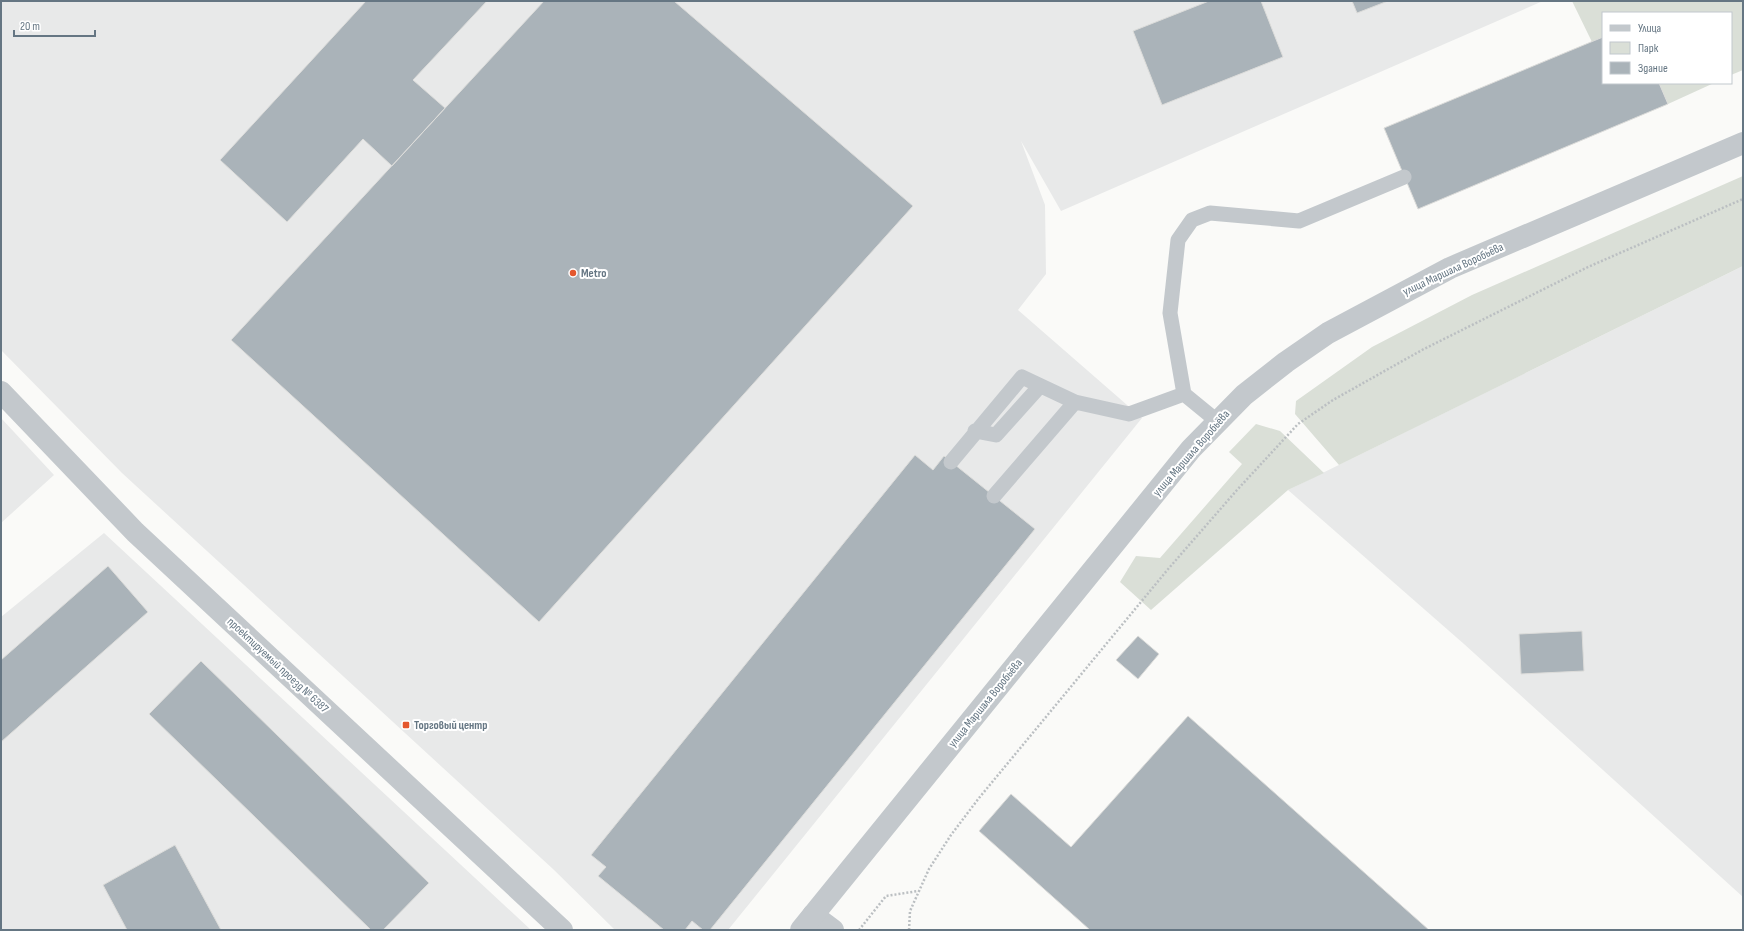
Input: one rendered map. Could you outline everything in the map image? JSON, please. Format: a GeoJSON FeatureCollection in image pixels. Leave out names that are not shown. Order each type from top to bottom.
{"type":"FeatureCollection","features":[{"type":"Feature","properties":{"kind":"street","name":"улица Маршала Воробьёва"},"geometry":{"type":"LineString","coordinates":[[807,922],[1186,455],[1217,421],[1244,395],[1328,332],[1450,268],[1743,143]]}},
{"type":"Feature","properties":{"kind":"street","name":"проектируемый проезд № 6387"},"geometry":{"type":"LineString","coordinates":[[1,392],[135,532],[562,930]]}},
{"type":"Feature","properties":{"kind":"street"},"geometry":{"type":"LineString","coordinates":[[807,922],[832,930]]}},
{"type":"Feature","properties":{"kind":"lane"},"geometry":{"type":"LineString","coordinates":[[1217,421],[1184,394],[1170,313],[1178,240],[1192,220],[1210,213],[1299,222],[1404,177]]}},
{"type":"Feature","properties":{"kind":"lane"},"geometry":{"type":"LineString","coordinates":[[951,462],[975,432],[996,435],[1040,386],[1075,402],[1129,414],[1184,394]]}},
{"type":"Feature","properties":{"kind":"lane"},"geometry":{"type":"LineString","coordinates":[[994,496],[1075,402]]}},
{"type":"Feature","properties":{"kind":"path"},"geometry":{"type":"LineString","coordinates":[[909,930],[910,911],[918,891],[929,869],[950,835],[1169,568],[1282,440],[1298,424],[1333,400],[1422,350],[1588,267],[1743,199]]}},
{"type":"Feature","properties":{"kind":"path"},"geometry":{"type":"LineString","coordinates":[[859,930],[886,896],[918,891]]}},
{"type":"Feature","properties":{"kind":"shaded area"},"geometry":{"type":"Polygon","coordinates":[[[1,1],[1543,1],[1061,211],[1021,141],[1045,205],[1046,274],[1018,310],[1142,418],[728,930],[615,930],[553,869],[122,473],[1,350],[1,1]]]}},
{"type":"Feature","properties":{"kind":"shaded area"},"geometry":{"type":"Polygon","coordinates":[[[1743,266],[1743,897],[1464,644],[1288,490],[1743,266]]]}},
{"type":"Feature","properties":{"kind":"shaded area"},"geometry":{"type":"Polygon","coordinates":[[[1,418],[54,475],[1,523],[1,418]]]}},
{"type":"Feature","properties":{"kind":"shaded area"},"geometry":{"type":"Polygon","coordinates":[[[104,533],[531,930],[1,930],[1,617],[104,533]]]}},
{"type":"Feature","properties":{"kind":"green space"},"geometry":{"type":"Polygon","coordinates":[[[1572,1],[1743,1],[1743,70],[1732,75],[1732,12],[1602,12],[1602,37],[1592,42],[1572,1]]]}},
{"type":"Feature","properties":{"kind":"green space"},"geometry":{"type":"Polygon","coordinates":[[[1659,84],[1712,84],[1668,104],[1659,84]]]}},
{"type":"Feature","properties":{"kind":"green space"},"geometry":{"type":"Polygon","coordinates":[[[1743,176],[1743,266],[1339,465],[1295,414],[1296,401],[1372,347],[1472,295],[1743,176]]]}},
{"type":"Feature","properties":{"kind":"green space"},"geometry":{"type":"Polygon","coordinates":[[[1256,424],[1280,431],[1324,473],[1288,490],[1151,610],[1120,582],[1136,556],[1160,558],[1242,464],[1229,452],[1256,424]]]}},
{"type":"Feature","properties":{"kind":"building"},"geometry":{"type":"Polygon","coordinates":[[[366,1],[487,1],[413,80],[445,108],[392,166],[363,139],[287,222],[220,160],[366,1]]]}},
{"type":"Feature","properties":{"kind":"building","name":"Metro"},"geometry":{"type":"Polygon","coordinates":[[[544,1],[674,1],[913,206],[539,622],[231,340],[544,1]]]}},
{"type":"Feature","properties":{"kind":"building"},"geometry":{"type":"Polygon","coordinates":[[[1209,1],[1261,1],[1283,57],[1162,105],[1133,31],[1209,1]]]}},
{"type":"Feature","properties":{"kind":"building"},"geometry":{"type":"Polygon","coordinates":[[[1352,1],[1388,1],[1357,13],[1352,1]]]}},
{"type":"Feature","properties":{"kind":"building"},"geometry":{"type":"Polygon","coordinates":[[[1602,37],[1602,84],[1659,84],[1668,104],[1418,209],[1384,128],[1602,37]]]}},
{"type":"Feature","properties":{"kind":"building"},"geometry":{"type":"Polygon","coordinates":[[[915,455],[933,470],[944,456],[1035,529],[710,930],[703,930],[692,921],[685,930],[664,930],[598,876],[606,867],[591,855],[915,455]]]}},
{"type":"Feature","properties":{"kind":"building"},"geometry":{"type":"Polygon","coordinates":[[[108,566],[148,612],[1,742],[1,660],[108,566]]]}},
{"type":"Feature","properties":{"kind":"building"},"geometry":{"type":"Polygon","coordinates":[[[1582,631],[1584,671],[1521,674],[1519,634],[1582,631]]]}},
{"type":"Feature","properties":{"kind":"building"},"geometry":{"type":"Polygon","coordinates":[[[1138,636],[1159,654],[1138,679],[1116,660],[1138,636]]]}},
{"type":"Feature","properties":{"kind":"building"},"geometry":{"type":"Polygon","coordinates":[[[201,661],[429,883],[383,930],[371,930],[149,714],[201,661]]]}},
{"type":"Feature","properties":{"kind":"building"},"geometry":{"type":"Polygon","coordinates":[[[1188,716],[1429,930],[1090,930],[979,831],[1011,794],[1071,847],[1188,716]]]}},
{"type":"Feature","properties":{"kind":"building"},"geometry":{"type":"Polygon","coordinates":[[[175,845],[221,930],[127,930],[103,885],[175,845]]]}},
{"type":"Feature","properties":{"kind":"place","name":"Metro"},"geometry":{"type":"Point","coordinates":[573,273]}},
{"type":"Feature","properties":{"kind":"place","name":"Торговый центр"},"geometry":{"type":"Point","coordinates":[406,725]}}]}
